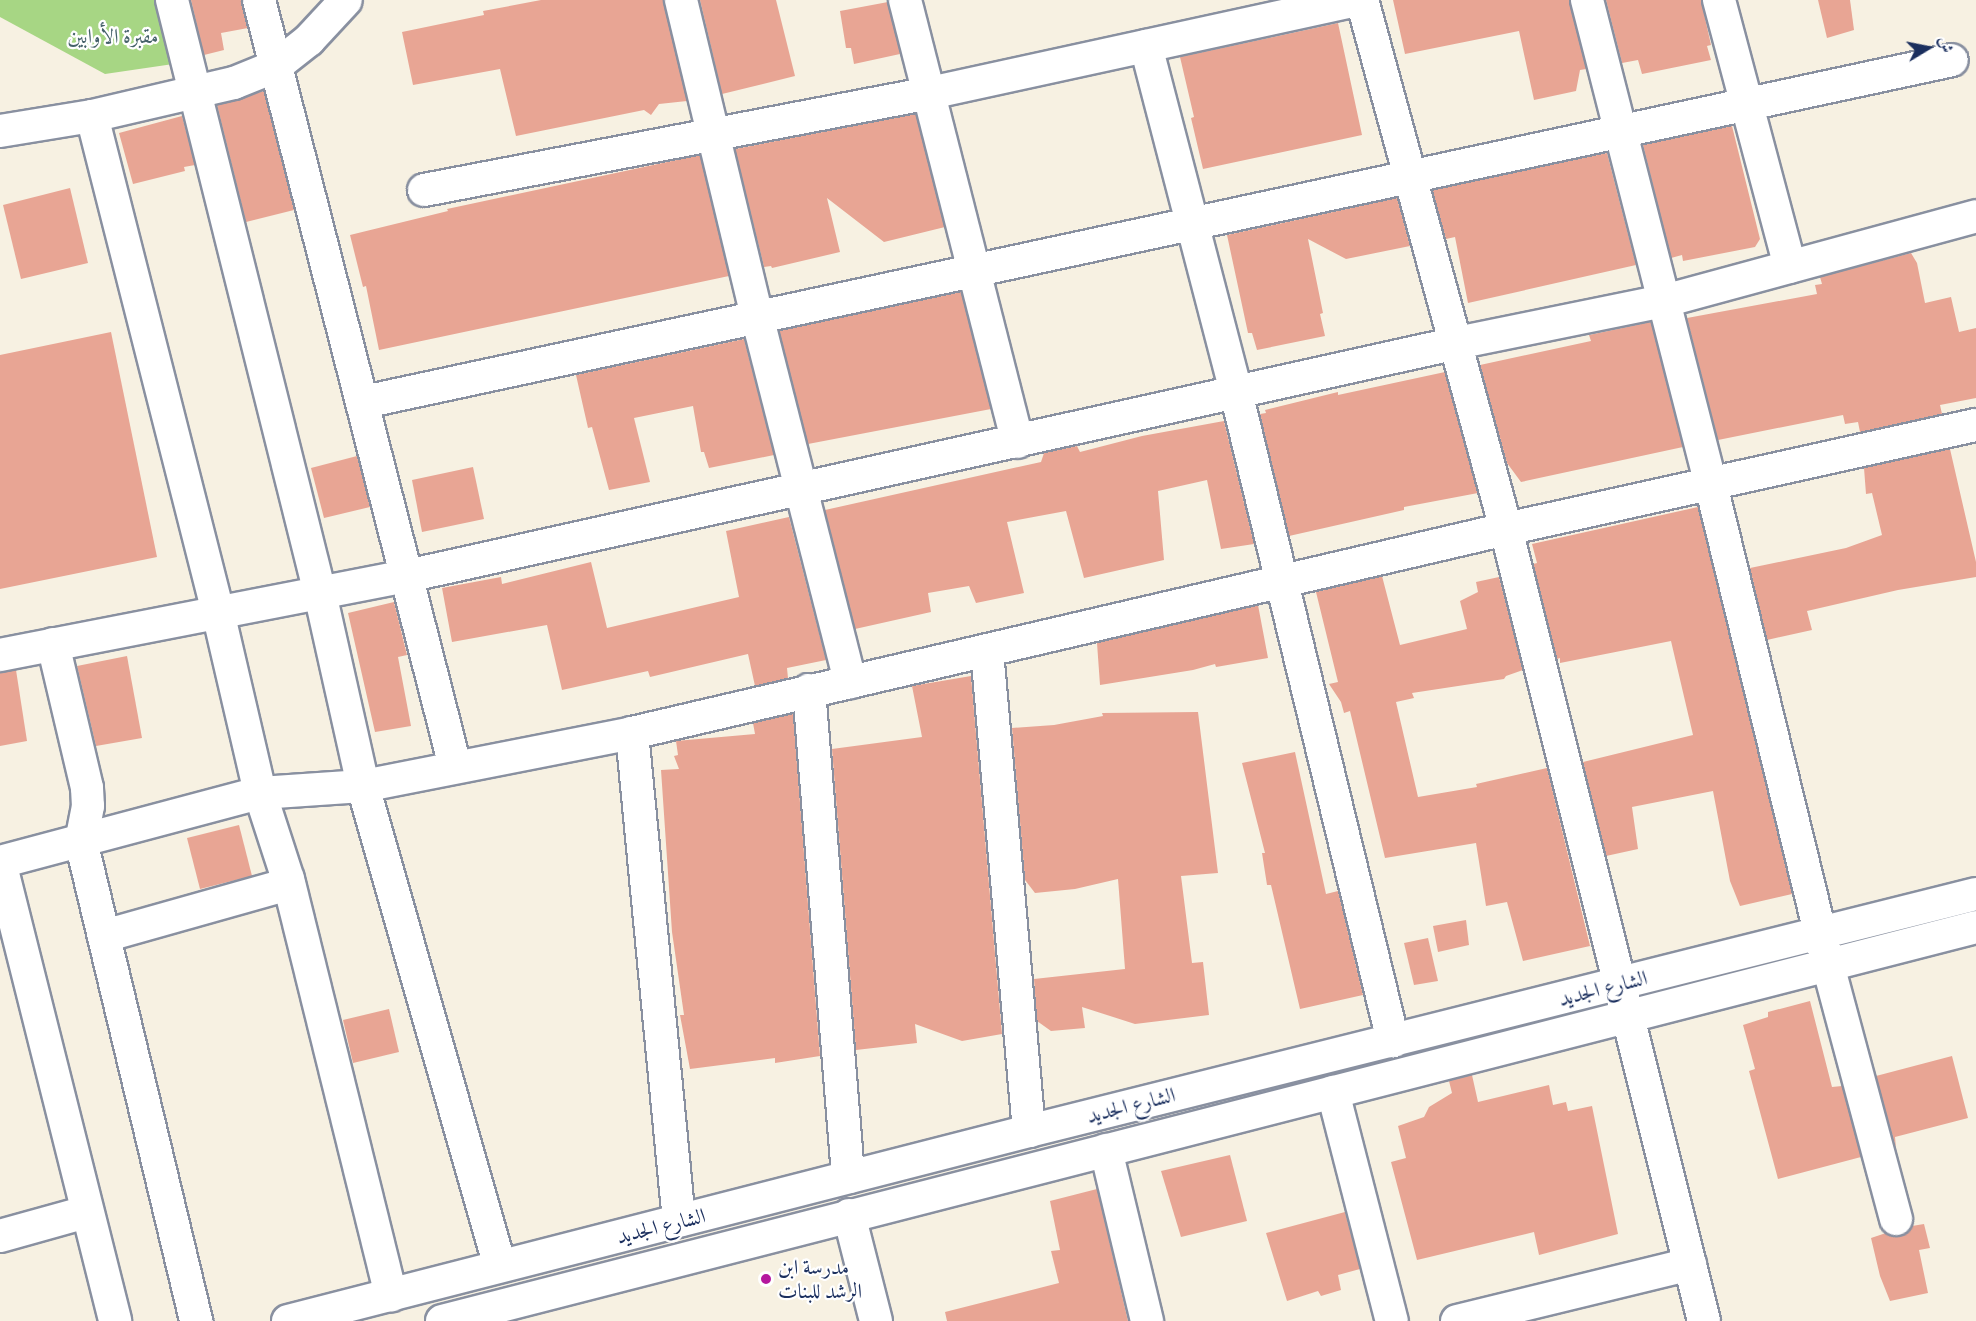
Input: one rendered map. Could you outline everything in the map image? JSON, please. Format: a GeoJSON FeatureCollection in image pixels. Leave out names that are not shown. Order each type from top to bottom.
{"type":"FeatureCollection","features":[{"type":"Feature","properties":{"kind":"street"},"geometry":{"type":"LineString","coordinates":[[172,0],[320,593],[363,786],[500,1266]]}},
{"type":"Feature","properties":{"kind":"street"},"geometry":{"type":"LineString","coordinates":[[259,0],[455,766]]}},
{"type":"Feature","properties":{"kind":"street"},"geometry":{"type":"LineString","coordinates":[[0,131],[92,117],[234,83],[276,66],[309,40],[346,0]]}},
{"type":"Feature","properties":{"kind":"street"},"geometry":{"type":"LineString","coordinates":[[681,0],[757,316],[850,682]]}},
{"type":"Feature","properties":{"kind":"street"},"geometry":{"type":"LineString","coordinates":[[905,0],[976,270],[1018,442]]}},
{"type":"Feature","properties":{"kind":"street"},"geometry":{"type":"LineString","coordinates":[[424,190],[930,93],[1358,0]]}},
{"type":"Feature","properties":{"kind":"street"},"geometry":{"type":"LineString","coordinates":[[1362,0],[1506,529],[1704,1321]]}},
{"type":"Feature","properties":{"kind":"street"},"geometry":{"type":"LineString","coordinates":[[1587,0],[1711,485],[1828,965],[1896,1219]]}},
{"type":"Feature","properties":{"kind":"street"},"geometry":{"type":"LineString","coordinates":[[1719,0],[1790,267]]}},
{"type":"Feature","properties":{"kind":"street"},"geometry":{"type":"LineString","coordinates":[[1146,46],[1236,392],[1393,1041]]}},
{"type":"Feature","properties":{"kind":"street"},"geometry":{"type":"LineString","coordinates":[[363,402],[1952,60]]}},
{"type":"Feature","properties":{"kind":"street"},"geometry":{"type":"LineString","coordinates":[[92,117],[218,612],[260,793],[289,884],[392,1295]]}},
{"type":"Feature","properties":{"kind":"street"},"geometry":{"type":"LineString","coordinates":[[0,655],[407,576],[1457,343],[1664,301],[1976,216]]}},
{"type":"Feature","properties":{"kind":"street"},"geometry":{"type":"LineString","coordinates":[[115,1321],[0,862],[260,793],[363,786],[455,766],[632,733],[1506,529],[1976,425]]}},
{"type":"Feature","properties":{"kind":"street"},"geometry":{"type":"LineString","coordinates":[[53,644],[87,788],[88,806],[81,841],[196,1321]]}},
{"type":"Feature","properties":{"kind":"street"},"geometry":{"type":"LineString","coordinates":[[987,651],[1029,1131]]}},
{"type":"Feature","properties":{"kind":"street"},"geometry":{"type":"LineString","coordinates":[[809,690],[848,1177]]}},
{"type":"Feature","properties":{"kind":"street"},"geometry":{"type":"LineString","coordinates":[[632,733],[679,1221]]}},
{"type":"Feature","properties":{"kind":"street"},"geometry":{"type":"LineString","coordinates":[[104,936],[289,884]]}},
{"type":"Feature","properties":{"kind":"street","name":"الشارع الجديد"},"geometry":{"type":"LineString","coordinates":[[288,1321],[1029,1131],[1976,894]]}},
{"type":"Feature","properties":{"kind":"street","name":"الشارع الجديد"},"geometry":{"type":"LineString","coordinates":[[442,1321],[1976,927]]}},
{"type":"Feature","properties":{"kind":"street"},"geometry":{"type":"LineString","coordinates":[[1333,1092],[1392,1321]]}},
{"type":"Feature","properties":{"kind":"street"},"geometry":{"type":"LineString","coordinates":[[1106,1150],[1147,1321]]}},
{"type":"Feature","properties":{"kind":"street"},"geometry":{"type":"LineString","coordinates":[[0,1236],[86,1212]]}},
{"type":"Feature","properties":{"kind":"street"},"geometry":{"type":"LineString","coordinates":[[849,1215],[876,1321]]}},
{"type":"Feature","properties":{"kind":"street"},"geometry":{"type":"LineString","coordinates":[[1457,1321],[1690,1264]]}},
{"type":"Feature","properties":{"kind":"green space","name":"مقبرة الأوابين"},"geometry":{"type":"Polygon","coordinates":[[[0,0],[165,0],[180,63],[105,74],[0,17],[0,0]]]}},
{"type":"Feature","properties":{"kind":"building"},"geometry":{"type":"Polygon","coordinates":[[[191,0],[242,0],[248,28],[221,33],[224,50],[204,55],[191,0]]]}},
{"type":"Feature","properties":{"kind":"building"},"geometry":{"type":"Polygon","coordinates":[[[541,0],[664,0],[687,101],[659,104],[651,115],[644,110],[516,136],[500,69],[413,85],[402,32],[484,15],[483,11],[541,0]]]}},
{"type":"Feature","properties":{"kind":"building"},"geometry":{"type":"Polygon","coordinates":[[[700,0],[776,0],[795,76],[722,94],[700,0]]]}},
{"type":"Feature","properties":{"kind":"building"},"geometry":{"type":"Polygon","coordinates":[[[1393,0],[1570,0],[1586,69],[1580,70],[1576,91],[1534,100],[1519,31],[1405,54],[1393,0]]]}},
{"type":"Feature","properties":{"kind":"building"},"geometry":{"type":"Polygon","coordinates":[[[1606,0],[1701,0],[1711,45],[1707,46],[1711,60],[1642,74],[1638,60],[1622,63],[1606,0]]]}},
{"type":"Feature","properties":{"kind":"building"},"geometry":{"type":"Polygon","coordinates":[[[1818,0],[1850,0],[1854,30],[1827,38],[1818,0]]]}},
{"type":"Feature","properties":{"kind":"building"},"geometry":{"type":"Polygon","coordinates":[[[888,2],[900,54],[854,64],[851,48],[846,48],[840,11],[888,2]]]}},
{"type":"Feature","properties":{"kind":"building"},"geometry":{"type":"Polygon","coordinates":[[[1338,23],[1362,135],[1203,169],[1180,57],[1338,23]]]}},
{"type":"Feature","properties":{"kind":"building"},"geometry":{"type":"Polygon","coordinates":[[[264,91],[294,210],[246,222],[217,105],[264,91]]]}},
{"type":"Feature","properties":{"kind":"building"},"geometry":{"type":"Polygon","coordinates":[[[916,114],[945,227],[884,242],[827,198],[840,252],[772,268],[771,266],[764,267],[735,149],[916,114]]]}},
{"type":"Feature","properties":{"kind":"building"},"geometry":{"type":"Polygon","coordinates":[[[182,116],[195,165],[184,167],[185,171],[133,184],[119,133],[182,116]]]}},
{"type":"Feature","properties":{"kind":"building"},"geometry":{"type":"Polygon","coordinates":[[[1732,126],[1760,239],[1755,247],[1683,261],[1682,255],[1671,258],[1643,145],[1732,126]]]}},
{"type":"Feature","properties":{"kind":"building"},"geometry":{"type":"Polygon","coordinates":[[[1607,153],[1636,265],[1468,303],[1455,237],[1446,239],[1432,190],[1607,153]]]}},
{"type":"Feature","properties":{"kind":"building"},"geometry":{"type":"Polygon","coordinates":[[[700,155],[729,276],[379,350],[366,286],[363,287],[350,235],[448,211],[447,209],[700,155]]]}},
{"type":"Feature","properties":{"kind":"building"},"geometry":{"type":"Polygon","coordinates":[[[70,188],[88,263],[21,279],[3,205],[70,188]]]}},
{"type":"Feature","properties":{"kind":"building"},"geometry":{"type":"Polygon","coordinates":[[[1397,198],[1410,246],[1346,259],[1308,239],[1323,313],[1320,314],[1325,336],[1257,350],[1252,333],[1248,333],[1227,235],[1397,198]]]}},
{"type":"Feature","properties":{"kind":"building"},"geometry":{"type":"Polygon","coordinates":[[[1911,253],[1917,263],[1925,303],[1951,297],[1959,332],[1976,328],[1976,398],[1940,405],[1942,414],[1860,432],[1858,422],[1845,424],[1843,415],[1718,440],[1687,318],[1817,294],[1815,285],[1822,284],[1820,277],[1911,253]]]}},
{"type":"Feature","properties":{"kind":"building"},"geometry":{"type":"Polygon","coordinates":[[[961,292],[991,409],[808,444],[779,331],[961,292]]]}},
{"type":"Feature","properties":{"kind":"building"},"geometry":{"type":"Polygon","coordinates":[[[1651,322],[1683,447],[1521,482],[1507,463],[1480,365],[1591,341],[1589,335],[1651,322]]]}},
{"type":"Feature","properties":{"kind":"building"},"geometry":{"type":"Polygon","coordinates":[[[111,332],[157,557],[0,589],[0,355],[111,332]]]}},
{"type":"Feature","properties":{"kind":"building"},"geometry":{"type":"Polygon","coordinates":[[[744,339],[774,455],[709,468],[704,452],[701,452],[693,406],[634,418],[650,482],[609,490],[592,427],[588,428],[576,375],[744,339]]]}},
{"type":"Feature","properties":{"kind":"building"},"geometry":{"type":"Polygon","coordinates":[[[1445,372],[1478,493],[1404,507],[1404,510],[1289,536],[1260,414],[1266,413],[1265,410],[1338,392],[1338,395],[1445,372]]]}},
{"type":"Feature","properties":{"kind":"building"},"geometry":{"type":"Polygon","coordinates":[[[1224,421],[1254,544],[1221,549],[1207,480],[1158,491],[1164,560],[1084,578],[1066,511],[1007,522],[1024,593],[976,603],[969,586],[928,593],[931,612],[855,629],[825,510],[1041,462],[1044,453],[1077,446],[1080,452],[1142,436],[1224,421]]]}},
{"type":"Feature","properties":{"kind":"building"},"geometry":{"type":"Polygon","coordinates":[[[1950,449],[1976,562],[1976,577],[1898,590],[1807,611],[1812,630],[1767,640],[1750,568],[1846,548],[1882,535],[1872,493],[1866,494],[1864,468],[1950,449]]]}},
{"type":"Feature","properties":{"kind":"building"},"geometry":{"type":"Polygon","coordinates":[[[357,456],[370,507],[324,518],[311,468],[357,456]]]}},
{"type":"Feature","properties":{"kind":"building"},"geometry":{"type":"Polygon","coordinates":[[[473,467],[484,519],[422,532],[412,480],[473,467]]]}},
{"type":"Feature","properties":{"kind":"building"},"geometry":{"type":"Polygon","coordinates":[[[1698,507],[1792,894],[1740,906],[1730,881],[1713,791],[1632,807],[1638,849],[1606,856],[1583,762],[1693,735],[1671,641],[1560,663],[1560,658],[1557,659],[1533,564],[1537,563],[1532,544],[1698,507]]]}},
{"type":"Feature","properties":{"kind":"building"},"geometry":{"type":"Polygon","coordinates":[[[789,517],[826,660],[787,668],[788,678],[755,686],[748,654],[650,677],[648,671],[562,690],[547,625],[452,642],[442,588],[501,577],[502,584],[591,562],[607,628],[739,597],[726,531],[789,517]]]}},
{"type":"Feature","properties":{"kind":"building"},"geometry":{"type":"Polygon","coordinates":[[[1382,576],[1400,645],[1467,629],[1460,601],[1478,592],[1476,582],[1499,577],[1523,670],[1506,676],[1504,679],[1412,693],[1414,698],[1396,702],[1418,797],[1477,787],[1476,784],[1547,768],[1590,946],[1523,961],[1507,902],[1486,906],[1476,843],[1385,858],[1350,711],[1344,713],[1341,702],[1329,684],[1338,682],[1316,592],[1382,576]]]}},
{"type":"Feature","properties":{"kind":"building"},"geometry":{"type":"Polygon","coordinates":[[[394,602],[407,655],[398,657],[411,726],[375,732],[348,613],[394,602]]]}},
{"type":"Feature","properties":{"kind":"building"},"geometry":{"type":"Polygon","coordinates":[[[1258,605],[1268,658],[1216,667],[1215,664],[1193,670],[1100,685],[1097,643],[1258,605]]]}},
{"type":"Feature","properties":{"kind":"building"},"geometry":{"type":"Polygon","coordinates":[[[127,656],[142,738],[96,746],[77,666],[127,656]]]}},
{"type":"Feature","properties":{"kind":"building"},"geometry":{"type":"Polygon","coordinates":[[[16,670],[27,741],[0,746],[0,673],[16,670]]]}},
{"type":"Feature","properties":{"kind":"building"},"geometry":{"type":"Polygon","coordinates":[[[971,676],[1002,1034],[962,1041],[915,1024],[917,1043],[856,1050],[832,749],[922,737],[912,686],[971,676]]]}},
{"type":"Feature","properties":{"kind":"building"},"geometry":{"type":"Polygon","coordinates":[[[1198,712],[1218,873],[1181,876],[1192,963],[1203,962],[1209,1015],[1135,1024],[1082,1007],[1085,1028],[1051,1031],[1037,1021],[1034,979],[1125,969],[1118,879],[1075,889],[1035,893],[1025,880],[1012,728],[1054,725],[1103,716],[1102,713],[1198,712]]]}},
{"type":"Feature","properties":{"kind":"building"},"geometry":{"type":"Polygon","coordinates":[[[793,714],[820,1056],[775,1063],[775,1058],[690,1069],[680,1015],[684,1015],[672,932],[661,770],[679,769],[674,756],[678,755],[676,741],[755,734],[753,723],[793,714]]]}},
{"type":"Feature","properties":{"kind":"building"},"geometry":{"type":"Polygon","coordinates":[[[1295,752],[1326,894],[1338,891],[1363,995],[1300,1009],[1271,885],[1267,885],[1262,853],[1265,853],[1242,763],[1295,752]]]}},
{"type":"Feature","properties":{"kind":"building"},"geometry":{"type":"Polygon","coordinates":[[[239,825],[252,876],[200,889],[187,838],[239,825]]]}},
{"type":"Feature","properties":{"kind":"building"},"geometry":{"type":"Polygon","coordinates":[[[1466,920],[1469,945],[1438,952],[1433,926],[1466,920]]]}},
{"type":"Feature","properties":{"kind":"building"},"geometry":{"type":"Polygon","coordinates":[[[1428,938],[1438,981],[1414,985],[1404,943],[1428,938]]]}},
{"type":"Feature","properties":{"kind":"building"},"geometry":{"type":"Polygon","coordinates":[[[1810,1001],[1832,1087],[1842,1086],[1861,1157],[1778,1179],[1749,1071],[1755,1069],[1743,1025],[1768,1017],[1768,1012],[1810,1001]]]}},
{"type":"Feature","properties":{"kind":"building"},"geometry":{"type":"Polygon","coordinates":[[[389,1009],[399,1052],[353,1063],[343,1020],[389,1009]]]}},
{"type":"Feature","properties":{"kind":"building"},"geometry":{"type":"Polygon","coordinates":[[[1952,1056],[1968,1118],[1895,1137],[1896,1148],[1876,1076],[1952,1056]]]}},
{"type":"Feature","properties":{"kind":"building"},"geometry":{"type":"Polygon","coordinates":[[[1472,1075],[1478,1102],[1549,1085],[1553,1105],[1566,1102],[1568,1111],[1592,1106],[1618,1234],[1539,1255],[1534,1232],[1417,1260],[1391,1162],[1406,1158],[1398,1126],[1424,1117],[1429,1107],[1452,1093],[1449,1081],[1472,1075]]]}},
{"type":"Feature","properties":{"kind":"building"},"geometry":{"type":"Polygon","coordinates":[[[1230,1155],[1247,1221],[1181,1237],[1161,1171],[1230,1155]]]}},
{"type":"Feature","properties":{"kind":"building"},"geometry":{"type":"Polygon","coordinates":[[[1097,1189],[1128,1321],[947,1321],[945,1312],[1059,1283],[1051,1251],[1060,1250],[1050,1201],[1097,1189]]]}},
{"type":"Feature","properties":{"kind":"building"},"geometry":{"type":"Polygon","coordinates":[[[1345,1212],[1360,1269],[1338,1275],[1341,1290],[1321,1296],[1318,1291],[1287,1301],[1266,1233],[1345,1212]]]}},
{"type":"Feature","properties":{"kind":"building"},"geometry":{"type":"Polygon","coordinates":[[[1924,1224],[1930,1248],[1919,1250],[1928,1293],[1890,1301],[1880,1276],[1871,1238],[1886,1233],[1900,1236],[1912,1226],[1924,1224]]]}},
{"type":"Feature","properties":{"kind":"place","name":"مدرسة ابن الرشد للبنات"},"geometry":{"type":"Point","coordinates":[766,1279]}}]}
